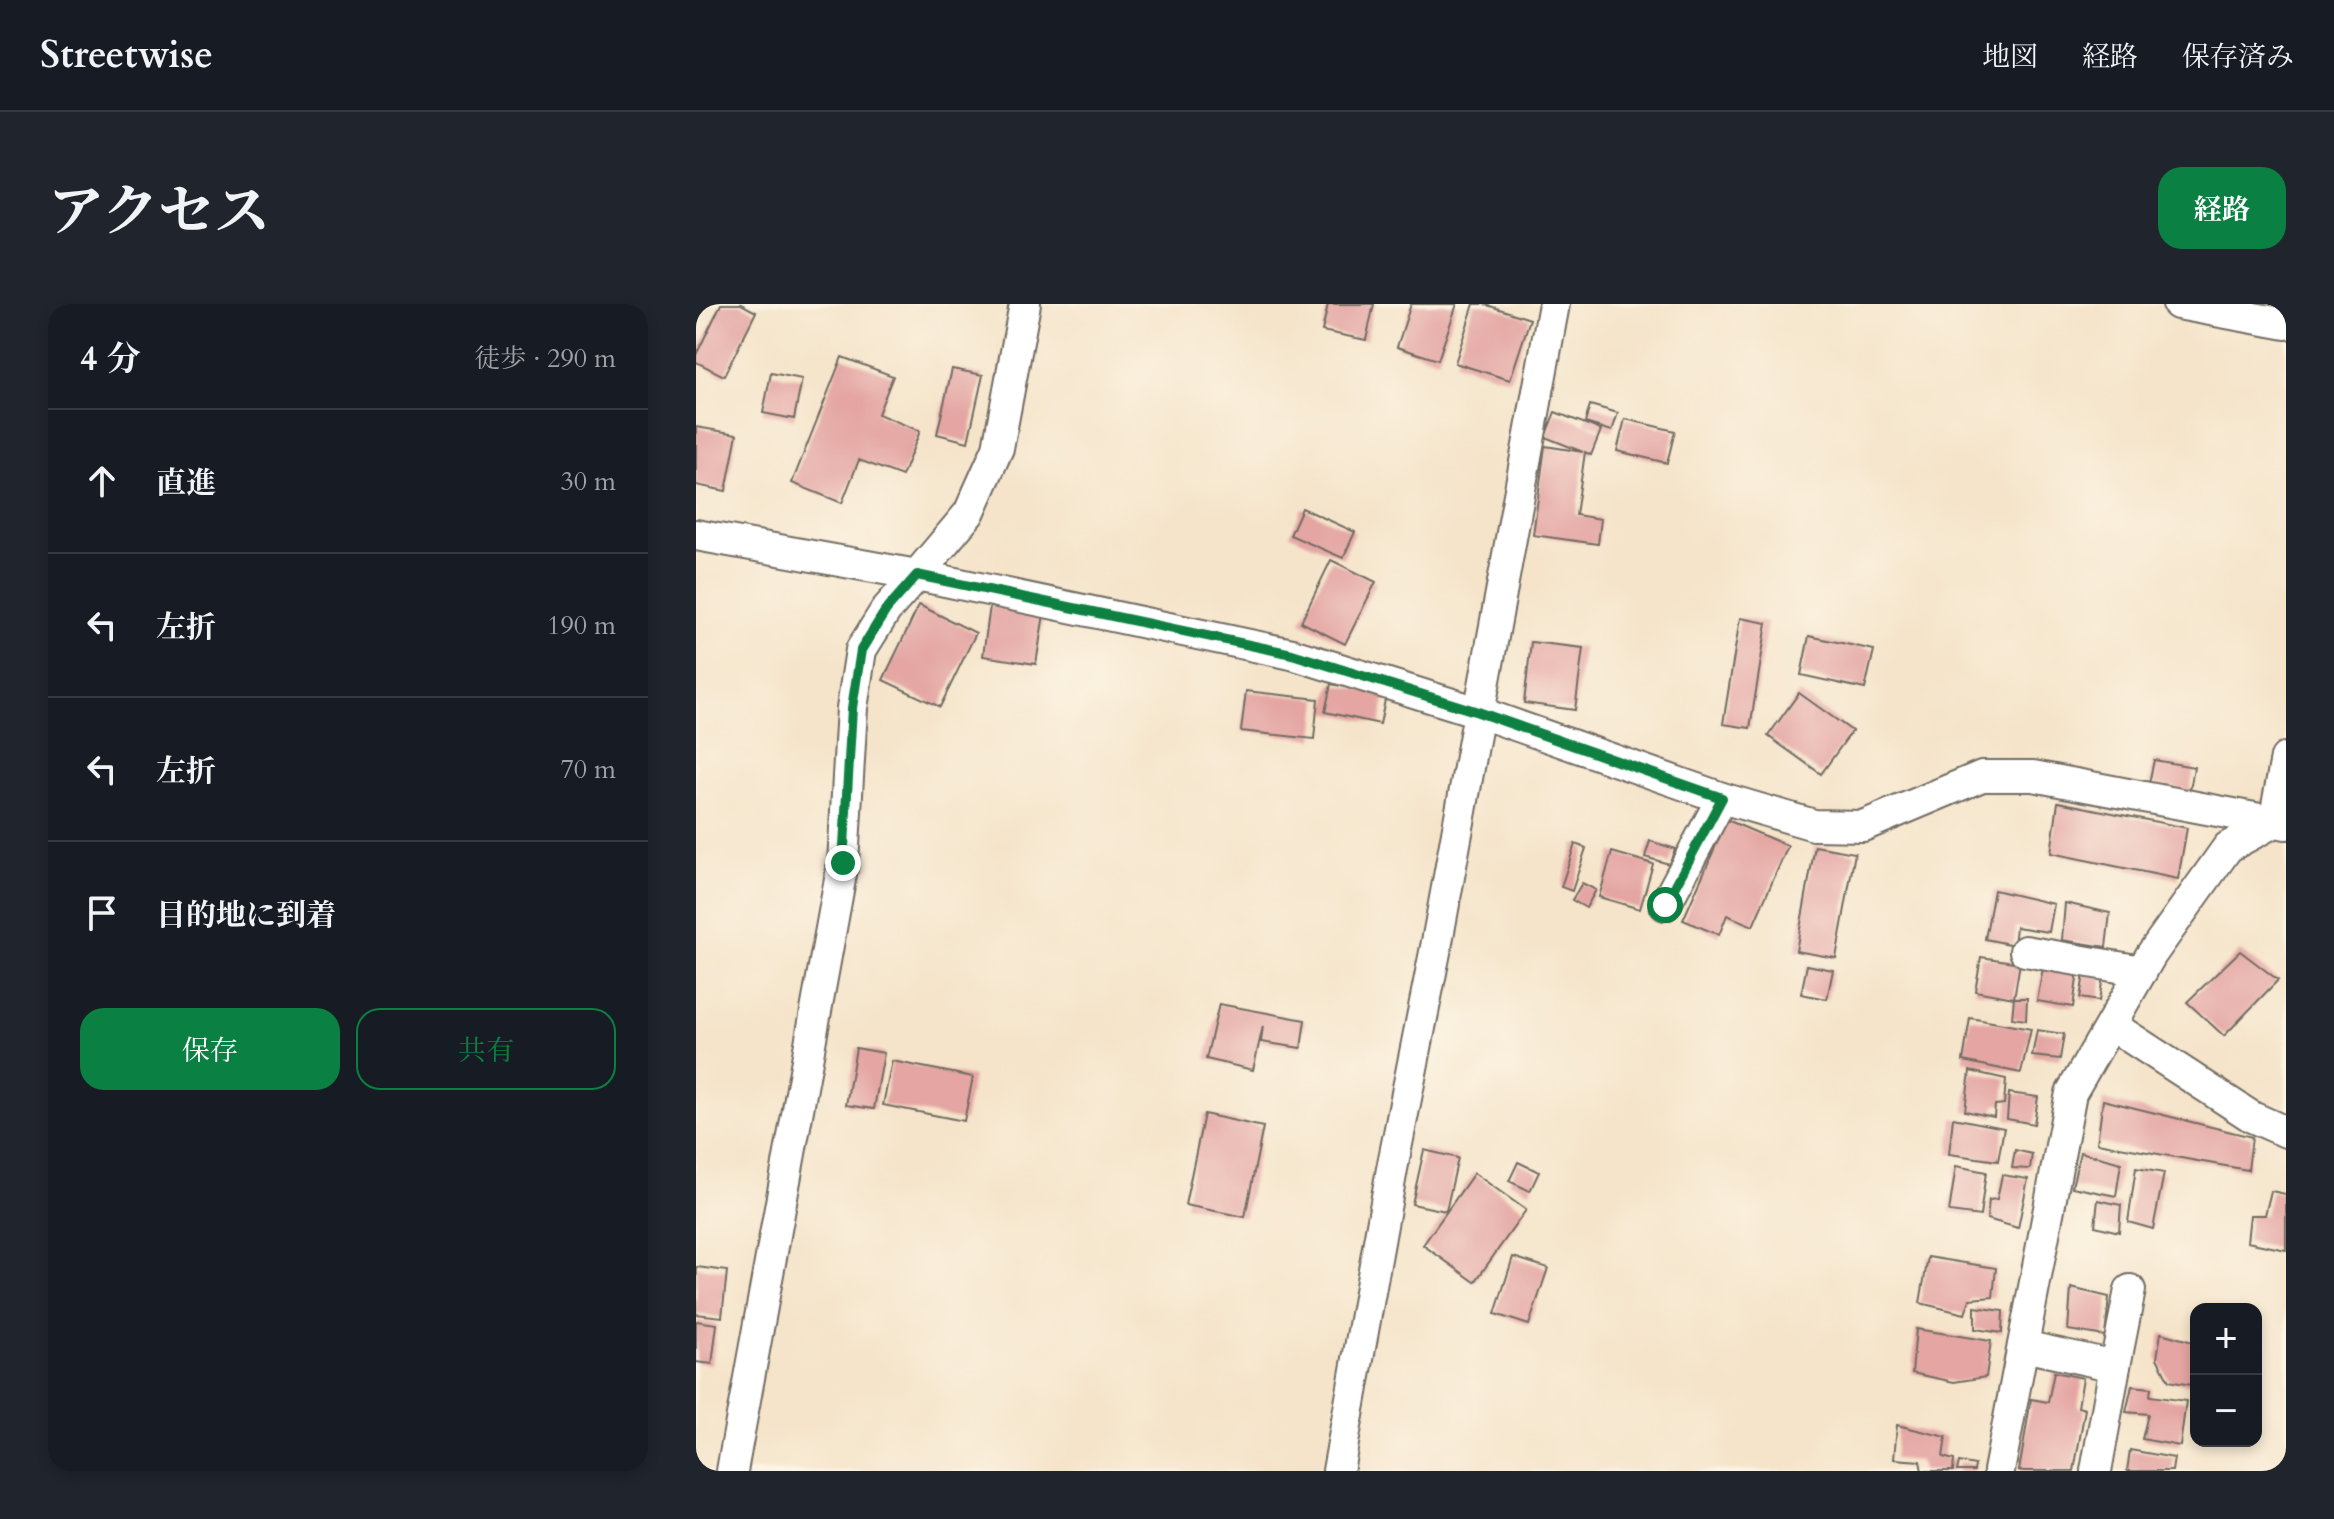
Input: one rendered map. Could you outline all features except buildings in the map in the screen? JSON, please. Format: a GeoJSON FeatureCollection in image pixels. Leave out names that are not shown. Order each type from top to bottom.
{"type":"FeatureCollection","features":[{"type":"Feature","properties":{"kind":"street"},"geometry":{"type":"LineString","coordinates":[[732,1471],[843,863],[852,708],[861,650],[886,610],[969,513],[998,448],[1025,304]]}},
{"type":"Feature","properties":{"kind":"street"},"geometry":{"type":"LineString","coordinates":[[1338,1471],[1554,304]]}},
{"type":"Feature","properties":{"kind":"street"},"geometry":{"type":"LineString","coordinates":[[2178,304],[2286,324]]}},
{"type":"Feature","properties":{"kind":"street"},"geometry":{"type":"LineString","coordinates":[[696,535],[917,575],[1292,654],[1478,712],[1722,798],[1814,825],[1863,826],[1982,776],[2033,776],[2280,823]]}},
{"type":"Feature","properties":{"kind":"street"},"geometry":{"type":"LineString","coordinates":[[2280,823],[2286,758]]}},
{"type":"Feature","properties":{"kind":"street"},"geometry":{"type":"LineString","coordinates":[[1665,905],[1722,798]]}},
{"type":"Feature","properties":{"kind":"street"},"geometry":{"type":"LineString","coordinates":[[1999,1471],[2071,1093],[2142,971],[2228,847],[2280,823]]}},
{"type":"Feature","properties":{"kind":"street"},"geometry":{"type":"LineString","coordinates":[[2025,951],[2142,971]]}},
{"type":"Feature","properties":{"kind":"street"},"geometry":{"type":"LineString","coordinates":[[2111,1025],[2252,1117],[2286,1132]]}},
{"type":"Feature","properties":{"kind":"street"},"geometry":{"type":"LineString","coordinates":[[2096,1471],[2130,1290]]}},
{"type":"Feature","properties":{"kind":"street"},"geometry":{"type":"LineString","coordinates":[[2023,1346],[2115,1366]]}},
{"type":"Feature","properties":{"kind":"route"},"geometry":{"type":"LineString","coordinates":[[843,863],[852,708],[861,650],[886,610],[917,575],[1292,654],[1478,712],[1722,798],[1665,905]]}}]}
